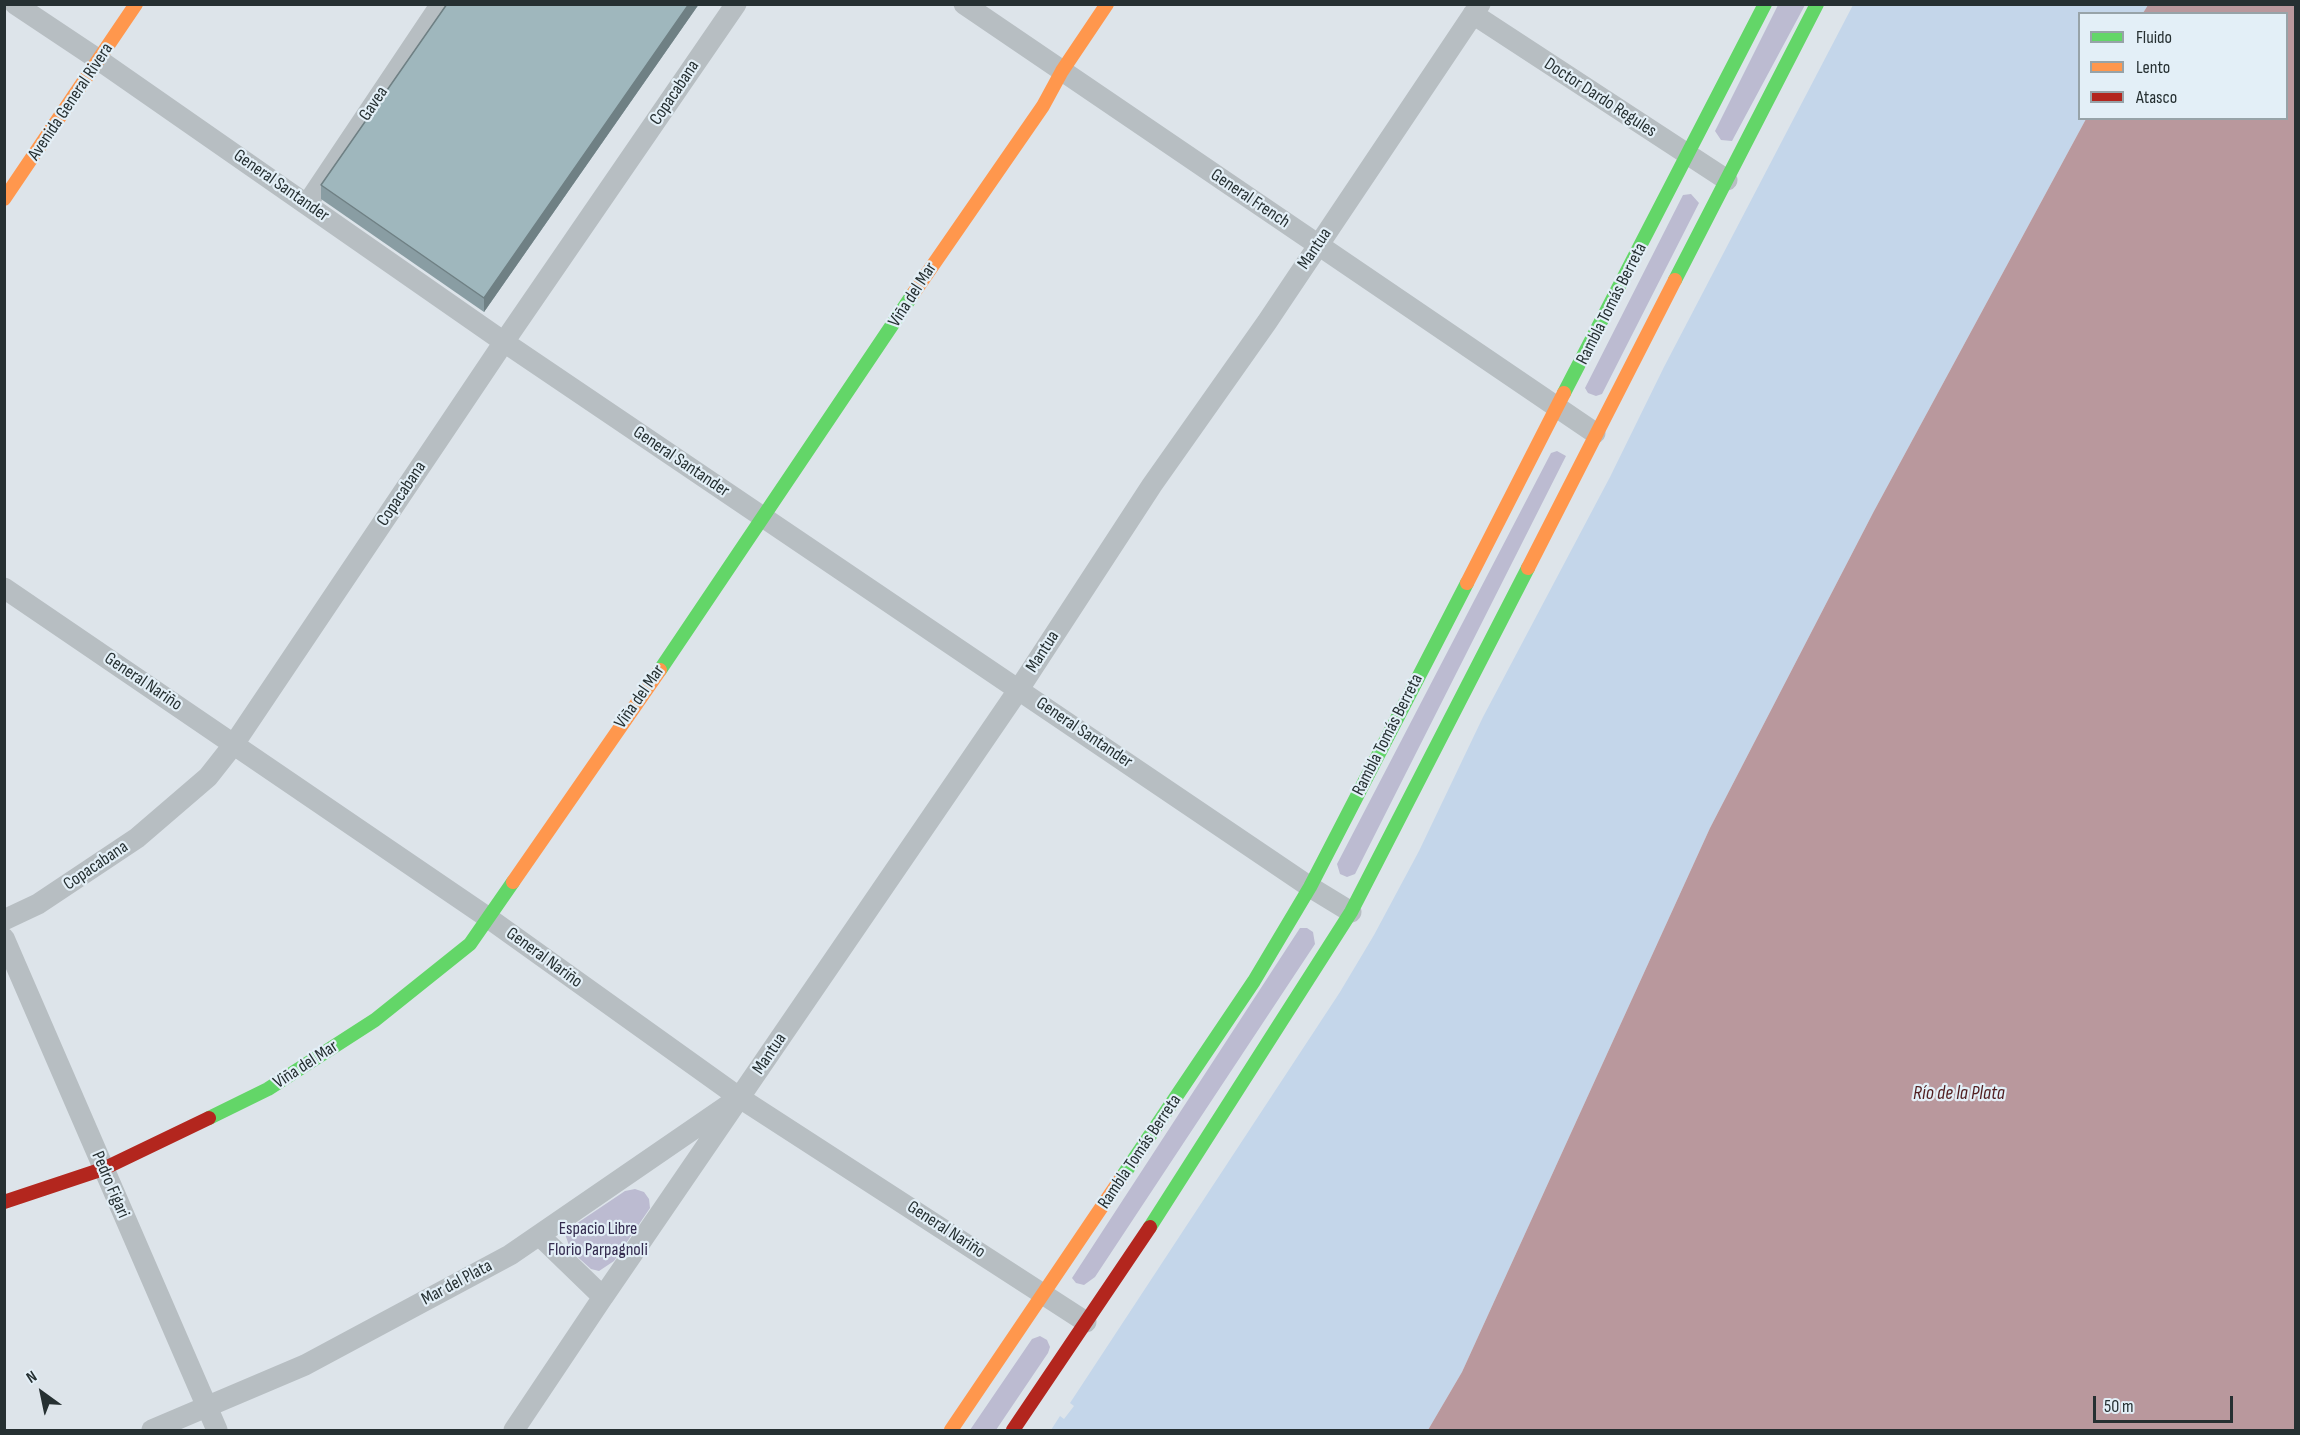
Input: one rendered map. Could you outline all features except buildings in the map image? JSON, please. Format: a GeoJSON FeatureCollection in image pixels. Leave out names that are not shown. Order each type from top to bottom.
{"type":"FeatureCollection","features":[{"type":"Feature","properties":{"kind":"main road","name":"Avenida General Rivera"},"geometry":{"type":"LineString","coordinates":[[4,199],[136,4]]}},
{"type":"Feature","properties":{"kind":"main road","name":"Viña del Mar"},"geometry":{"type":"LineString","coordinates":[[4,1202],[103,1168],[268,1089],[365,1026],[462,950],[527,864],[1044,106],[1062,71],[1107,4]]}},
{"type":"Feature","properties":{"kind":"main road","name":"Rambla Tomás Berreta"},"geometry":{"type":"LineString","coordinates":[[951,1431],[1254,981],[1310,887],[1765,4]]}},
{"type":"Feature","properties":{"kind":"main road"},"geometry":{"type":"LineString","coordinates":[[1013,1431],[1232,1103],[1351,912],[1817,4]]}},
{"type":"Feature","properties":{"kind":"street","name":"General Santander"},"geometry":{"type":"LineString","coordinates":[[15,4],[504,342],[1310,887],[1351,912]]}},
{"type":"Feature","properties":{"kind":"street","name":"Gavea"},"geometry":{"type":"LineString","coordinates":[[307,204],[441,4]]}},
{"type":"Feature","properties":{"kind":"street","name":"Copacabana"},"geometry":{"type":"LineString","coordinates":[[4,920],[38,904],[137,838],[208,777],[234,744],[504,342],[736,4]]}},
{"type":"Feature","properties":{"kind":"street","name":"General French"},"geometry":{"type":"LineString","coordinates":[[964,4],[1317,246],[1596,433]]}},
{"type":"Feature","properties":{"kind":"street","name":"Doctor Dardo Regules"},"geometry":{"type":"LineString","coordinates":[[1477,10],[1688,156],[1727,180]]}},
{"type":"Feature","properties":{"kind":"street","name":"Mantua"},"geometry":{"type":"LineString","coordinates":[[514,1431],[603,1297],[1019,689],[1152,484],[1267,322],[1477,10]]}},
{"type":"Feature","properties":{"kind":"street","name":"General Nariño"},"geometry":{"type":"LineString","coordinates":[[4,588],[487,917],[740,1098],[1086,1322]]}},
{"type":"Feature","properties":{"kind":"street","name":"Pedro Figari"},"geometry":{"type":"LineString","coordinates":[[4,938],[218,1431]]}},
{"type":"Feature","properties":{"kind":"street","name":"Mar del Plata"},"geometry":{"type":"LineString","coordinates":[[152,1431],[305,1365],[540,1236],[740,1098]]}},
{"type":"Feature","properties":{"kind":"street"},"geometry":{"type":"LineString","coordinates":[[540,1236],[603,1297]]}},
{"type":"Feature","properties":{"kind":"green space"},"geometry":{"type":"Polygon","coordinates":[[[1778,5],[1805,5],[1732,141],[1721,140],[1715,131],[1778,5]]]}},
{"type":"Feature","properties":{"kind":"green space"},"geometry":{"type":"Polygon","coordinates":[[[1691,194],[1699,203],[1602,394],[1596,396],[1588,393],[1585,388],[1683,195],[1691,194]]]}},
{"type":"Feature","properties":{"kind":"green space"},"geometry":{"type":"Polygon","coordinates":[[[1557,451],[1566,456],[1355,874],[1347,877],[1340,874],[1337,864],[1551,453],[1557,451]]]}},
{"type":"Feature","properties":{"kind":"green space"},"geometry":{"type":"Polygon","coordinates":[[[1300,928],[1307,928],[1313,932],[1315,944],[1095,1277],[1084,1285],[1076,1283],[1072,1278],[1300,928]]]}},
{"type":"Feature","properties":{"kind":"green space","name":"Espacio Libre Florio Parpagnoli"},"geometry":{"type":"Polygon","coordinates":[[[635,1189],[644,1192],[649,1199],[650,1208],[614,1261],[599,1271],[591,1269],[571,1251],[565,1234],[570,1228],[625,1191],[635,1189]]]}},
{"type":"Feature","properties":{"kind":"green space"},"geometry":{"type":"Polygon","coordinates":[[[1040,1336],[1047,1340],[1050,1347],[1048,1353],[996,1430],[970,1430],[1032,1339],[1040,1336]]]}},
{"type":"Feature","properties":{"kind":"sand"},"geometry":{"type":"Polygon","coordinates":[[[1853,5],[2148,5],[2144,12],[2078,12],[2078,120],[2085,120],[1874,511],[1710,828],[1462,1372],[1428,1430],[1051,1430],[1060,1416],[1064,1419],[1074,1406],[1070,1403],[1340,992],[1374,935],[1419,851],[1483,717],[1610,477],[1664,367],[1853,5]]]}},
{"type":"Feature","properties":{"kind":"water","name":"Río de la Plata"},"geometry":{"type":"Polygon","coordinates":[[[2148,5],[2295,5],[2295,1430],[1428,1430],[1462,1372],[1710,828],[1874,511],[2085,120],[2288,120],[2288,12],[2144,12],[2148,5]]]}},
{"type":"Feature","properties":{"kind":"traffic: fast"},"geometry":{"type":"LineString","coordinates":[[1564,393],[1765,4]]}},
{"type":"Feature","properties":{"kind":"traffic: fast"},"geometry":{"type":"LineString","coordinates":[[1675,280],[1817,4]]}},
{"type":"Feature","properties":{"kind":"traffic: fast"},"geometry":{"type":"LineString","coordinates":[[660,670],[913,294]]}},
{"type":"Feature","properties":{"kind":"traffic: fast"},"geometry":{"type":"LineString","coordinates":[[1150,1227],[1351,912],[1528,568]]}},
{"type":"Feature","properties":{"kind":"traffic: fast"},"geometry":{"type":"LineString","coordinates":[[1122,1177],[1254,981],[1310,887],[1467,583]]}},
{"type":"Feature","properties":{"kind":"traffic: fast"},"geometry":{"type":"LineString","coordinates":[[209,1118],[268,1089],[375,1020],[470,944],[513,882]]}},
{"type":"Feature","properties":{"kind":"traffic: slow"},"geometry":{"type":"LineString","coordinates":[[4,199],[136,4]]}},
{"type":"Feature","properties":{"kind":"traffic: slow"},"geometry":{"type":"LineString","coordinates":[[913,294],[1043,106],[1062,71],[1107,4]]}},
{"type":"Feature","properties":{"kind":"traffic: slow"},"geometry":{"type":"LineString","coordinates":[[1528,568],[1675,280]]}},
{"type":"Feature","properties":{"kind":"traffic: slow"},"geometry":{"type":"LineString","coordinates":[[1467,583],[1564,393]]}},
{"type":"Feature","properties":{"kind":"traffic: slow"},"geometry":{"type":"LineString","coordinates":[[513,882],[660,670]]}},
{"type":"Feature","properties":{"kind":"traffic: slow"},"geometry":{"type":"LineString","coordinates":[[951,1430],[1122,1177]]}},
{"type":"Feature","properties":{"kind":"traffic: jam"},"geometry":{"type":"LineString","coordinates":[[4,1202],[103,1169],[209,1118]]}},
{"type":"Feature","properties":{"kind":"traffic: jam"},"geometry":{"type":"LineString","coordinates":[[1013,1430],[1150,1227]]}}]}
